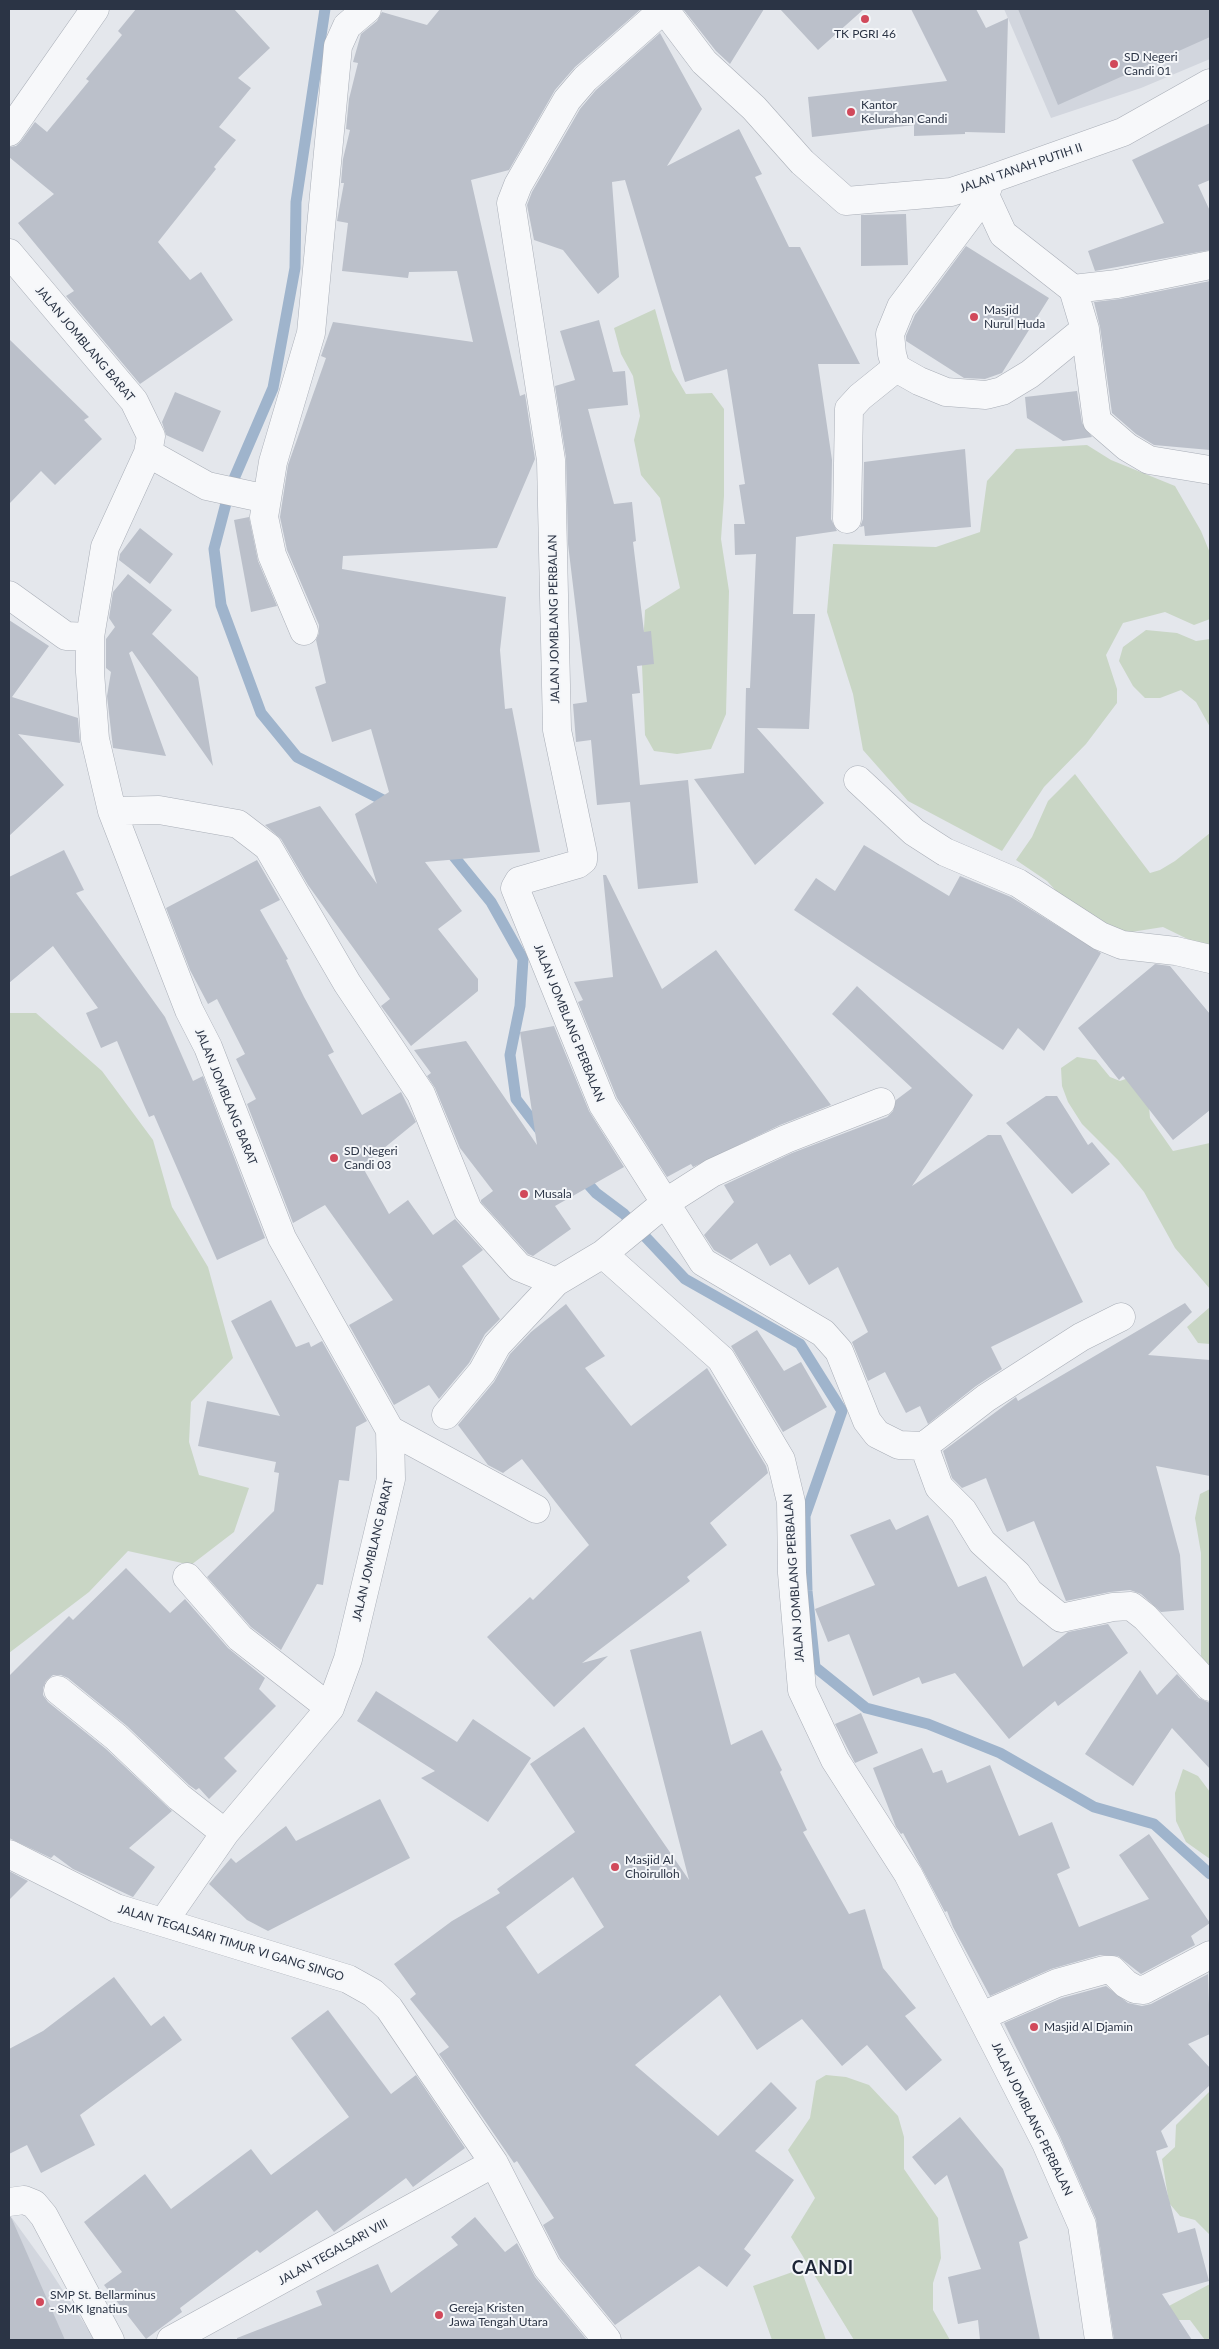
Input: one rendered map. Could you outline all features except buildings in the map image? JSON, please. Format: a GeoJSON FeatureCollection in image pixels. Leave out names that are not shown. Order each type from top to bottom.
{"type":"FeatureCollection","features":[{"type":"Feature","properties":{"kind":"street"},"geometry":{"type":"LineString","coordinates":[[9,132],[95,9]]}},
{"type":"Feature","properties":{"kind":"street"},"geometry":{"type":"LineString","coordinates":[[304,631],[272,555],[260,498],[273,462],[311,333],[338,46],[346,26],[367,9]]}},
{"type":"Feature","properties":{"kind":"street","name":"JALAN TANAH PUTIH II"},"geometry":{"type":"LineString","coordinates":[[664,9],[704,62],[754,108],[802,162],[846,201],[988,187],[1123,132],[1210,82]]}},
{"type":"Feature","properties":{"kind":"street","name":"JALAN JOMBLANG PERBALAN"},"geometry":{"type":"LineString","coordinates":[[664,9],[585,79],[567,100],[518,185],[511,203],[550,460],[557,730],[583,854],[583,860],[578,864],[519,881],[515,888],[603,1105],[657,1210],[704,1262],[823,1333],[839,1351],[867,1422],[877,1434],[899,1445],[924,1446]]}},
{"type":"Feature","properties":{"kind":"street"},"geometry":{"type":"LineString","coordinates":[[988,187],[1002,234],[1073,289],[1085,329],[1097,421],[1127,447],[1149,460],[1210,470]]}},
{"type":"Feature","properties":{"kind":"street"},"geometry":{"type":"LineString","coordinates":[[988,187],[901,307],[890,334],[892,354],[896,368],[946,392],[986,395],[1002,391],[1030,374],[1085,329]]}},
{"type":"Feature","properties":{"kind":"street","name":"JALAN JOMBLANG BARAT"},"geometry":{"type":"LineString","coordinates":[[9,253],[134,401],[151,436],[148,453],[105,546],[90,637],[90,672],[95,739],[112,811],[189,1010],[208,1047],[282,1238],[390,1430],[391,1479],[348,1659],[330,1708],[225,1833],[164,1921]]}},
{"type":"Feature","properties":{"kind":"street"},"geometry":{"type":"LineString","coordinates":[[1073,289],[1117,284],[1210,265]]}},
{"type":"Feature","properties":{"kind":"street"},"geometry":{"type":"LineString","coordinates":[[847,518],[849,409],[860,397],[896,368]]}},
{"type":"Feature","properties":{"kind":"street"},"geometry":{"type":"LineString","coordinates":[[148,453],[207,486],[260,498]]}},
{"type":"Feature","properties":{"kind":"street"},"geometry":{"type":"LineString","coordinates":[[9,595],[66,636],[90,637]]}},
{"type":"Feature","properties":{"kind":"street"},"geometry":{"type":"LineString","coordinates":[[858,780],[914,832],[945,852],[1018,883],[1100,936],[1122,945],[1176,951],[1210,959]]}},
{"type":"Feature","properties":{"kind":"street"},"geometry":{"type":"LineString","coordinates":[[112,811],[159,810],[238,824],[268,847],[347,983],[421,1094],[468,1210],[519,1267],[556,1282]]}},
{"type":"Feature","properties":{"kind":"street"},"geometry":{"type":"LineString","coordinates":[[446,1415],[482,1372],[497,1345],[556,1282],[603,1254],[657,1210],[712,1173],[786,1139],[881,1102]]}},
{"type":"Feature","properties":{"kind":"street","name":"JALAN JOMBLANG PERBALAN"},"geometry":{"type":"LineString","coordinates":[[603,1254],[721,1359],[781,1460],[791,1502],[792,1573],[802,1690],[835,1760],[908,1874],[1046,2143],[1082,2225],[1100,2340]]}},
{"type":"Feature","properties":{"kind":"street"},"geometry":{"type":"LineString","coordinates":[[1121,1317],[1081,1336],[986,1398],[924,1446],[939,1487],[962,1512],[982,1542],[1017,1574],[1029,1592],[1061,1618],[1113,1607],[1131,1606],[1145,1617],[1210,1687]]}},
{"type":"Feature","properties":{"kind":"street"},"geometry":{"type":"LineString","coordinates":[[390,1430],[536,1510]]}},
{"type":"Feature","properties":{"kind":"street"},"geometry":{"type":"LineString","coordinates":[[187,1577],[240,1638],[330,1708]]}},
{"type":"Feature","properties":{"kind":"street"},"geometry":{"type":"LineString","coordinates":[[58,1690],[116,1737],[179,1796],[225,1833]]}},
{"type":"Feature","properties":{"kind":"street","name":"JALAN TEGALSARI TIMUR VI GANG SINGO"},"geometry":{"type":"LineString","coordinates":[[9,1854],[116,1908],[164,1921],[348,1979],[373,1993],[389,2008],[494,2163],[548,2266],[607,2340]]}},
{"type":"Feature","properties":{"kind":"street"},"geometry":{"type":"LineString","coordinates":[[982,2016],[1056,1983],[1082,1974],[1104,1970],[1112,1970],[1126,1984],[1135,1989],[1144,1990],[1210,1955]]}},
{"type":"Feature","properties":{"kind":"street","name":"JALAN TEGALSARI VIII"},"geometry":{"type":"LineString","coordinates":[[171,2340],[494,2163]]}},
{"type":"Feature","properties":{"kind":"street"},"geometry":{"type":"LineString","coordinates":[[10,2197],[34,2204],[44,2216],[110,2340]]}},
{"type":"Feature","properties":{"kind":"shaded area","name":"SD Negeri Candi 01"},"geometry":{"type":"Polygon","coordinates":[[[1004,9],[1210,9],[1210,59],[1141,88],[1051,118],[1004,9]]]}},
{"type":"Feature","properties":{"kind":"shaded area","name":"SMP St. Bellarminus - SMK Ignatius"},"geometry":{"type":"Polygon","coordinates":[[[12,2218],[49,2269],[95,2340],[9,2340],[9,2219],[12,2218]]]}},
{"type":"Feature","properties":{"kind":"green space"},"geometry":{"type":"Polygon","coordinates":[[[655,309],[672,370],[686,394],[712,393],[724,409],[724,496],[721,539],[729,591],[726,714],[711,749],[677,754],[654,751],[645,735],[642,665],[645,610],[680,588],[660,498],[641,475],[634,440],[640,416],[633,376],[621,354],[614,328],[655,309]]]}},
{"type":"Feature","properties":{"kind":"green space"},"geometry":{"type":"Polygon","coordinates":[[[1087,445],[1111,460],[1175,486],[1201,531],[1210,553],[1210,619],[1194,625],[1165,612],[1123,623],[1106,655],[1117,689],[1117,703],[1086,744],[1044,787],[1002,851],[908,801],[863,750],[853,694],[827,612],[833,544],[936,547],[980,532],[987,481],[1016,449],[1087,445]]]}},
{"type":"Feature","properties":{"kind":"green space"},"geometry":{"type":"Polygon","coordinates":[[[1146,630],[1177,633],[1196,641],[1210,639],[1210,727],[1196,702],[1181,690],[1160,698],[1145,698],[1133,686],[1119,661],[1123,647],[1146,630]]]}},
{"type":"Feature","properties":{"kind":"green space"},"geometry":{"type":"Polygon","coordinates":[[[1075,774],[1150,873],[1160,870],[1175,861],[1210,833],[1210,950],[1163,927],[1125,933],[1079,916],[1047,881],[1016,860],[1032,837],[1048,801],[1075,774]]]}},
{"type":"Feature","properties":{"kind":"green space"},"geometry":{"type":"Polygon","coordinates":[[[9,1013],[36,1013],[102,1071],[153,1140],[172,1207],[208,1267],[233,1358],[191,1402],[189,1442],[199,1475],[249,1488],[234,1532],[191,1565],[128,1551],[89,1592],[9,1653],[9,1013]]]}},
{"type":"Feature","properties":{"kind":"green space"},"geometry":{"type":"Polygon","coordinates":[[[1077,1057],[1096,1060],[1110,1077],[1120,1081],[1131,1077],[1149,1107],[1150,1118],[1173,1151],[1210,1143],[1210,1289],[1175,1248],[1144,1192],[1118,1160],[1082,1124],[1068,1102],[1062,1086],[1061,1068],[1077,1057]]]}},
{"type":"Feature","properties":{"kind":"green space"},"geometry":{"type":"Polygon","coordinates":[[[1210,1307],[1210,1344],[1198,1343],[1187,1327],[1210,1307]]]}},
{"type":"Feature","properties":{"kind":"green space"},"geometry":{"type":"Polygon","coordinates":[[[1210,1489],[1210,1670],[1201,1656],[1201,1553],[1195,1518],[1200,1494],[1210,1489]]]}},
{"type":"Feature","properties":{"kind":"green space"},"geometry":{"type":"Polygon","coordinates":[[[1183,1769],[1198,1776],[1210,1792],[1210,1859],[1186,1842],[1176,1821],[1175,1793],[1183,1769]]]}},
{"type":"Feature","properties":{"kind":"green space"},"geometry":{"type":"Polygon","coordinates":[[[826,2075],[846,2077],[869,2085],[898,2116],[904,2137],[904,2169],[938,2218],[941,2258],[933,2283],[933,2310],[950,2340],[854,2340],[791,2237],[815,2198],[788,2150],[810,2118],[816,2081],[826,2075]]]}},
{"type":"Feature","properties":{"kind":"green space"},"geometry":{"type":"Polygon","coordinates":[[[1210,2091],[1210,2235],[1195,2220],[1180,2216],[1169,2203],[1162,2159],[1175,2147],[1176,2125],[1210,2091]]]}},
{"type":"Feature","properties":{"kind":"green space"},"geometry":{"type":"Polygon","coordinates":[[[801,2269],[826,2340],[772,2340],[753,2286],[801,2269]]]}},
{"type":"Feature","properties":{"kind":"green space"},"geometry":{"type":"Polygon","coordinates":[[[1210,2284],[1210,2340],[1205,2340],[1190,2320],[1171,2320],[1167,2307],[1210,2284]]]}},
{"type":"Feature","properties":{"kind":"waterway"},"geometry":{"type":"LineString","coordinates":[[325,9],[296,202],[295,268],[273,388],[230,488],[214,549],[221,605],[261,713],[297,757],[383,800],[394,802]]}},
{"type":"Feature","properties":{"kind":"waterway"},"geometry":{"type":"LineString","coordinates":[[447,848],[491,902],[523,959],[520,1006],[510,1055],[516,1099],[542,1133]]}},
{"type":"Feature","properties":{"kind":"waterway"},"geometry":{"type":"LineString","coordinates":[[580,1175],[596,1193],[624,1214],[685,1279],[800,1344],[842,1411],[805,1516],[807,1591],[815,1667],[866,1708],[928,1724],[1000,1753],[1094,1807],[1154,1824],[1210,1874]]}},
{"type":"Feature","properties":{"kind":"place","name":"TK PGRI 46"},"geometry":{"type":"Point","coordinates":[865,19]}},
{"type":"Feature","properties":{"kind":"place","name":"SD Negeri Candi 01"},"geometry":{"type":"Point","coordinates":[1114,64]}},
{"type":"Feature","properties":{"kind":"place","name":"Kantor Kelurahan Candi"},"geometry":{"type":"Point","coordinates":[851,112]}},
{"type":"Feature","properties":{"kind":"place","name":"Masjid Nurul Huda"},"geometry":{"type":"Point","coordinates":[974,317]}},
{"type":"Feature","properties":{"kind":"place","name":"SD Negeri Candi 03"},"geometry":{"type":"Point","coordinates":[334,1158]}},
{"type":"Feature","properties":{"kind":"place","name":"Musala"},"geometry":{"type":"Point","coordinates":[524,1194]}},
{"type":"Feature","properties":{"kind":"place","name":"Masjid Al Choirulloh"},"geometry":{"type":"Point","coordinates":[615,1867]}},
{"type":"Feature","properties":{"kind":"place","name":"Masjid Al Djamin"},"geometry":{"type":"Point","coordinates":[1034,2027]}},
{"type":"Feature","properties":{"kind":"place","name":"SMP St. Bellarminus - SMK Ignatius"},"geometry":{"type":"Point","coordinates":[40,2302]}},
{"type":"Feature","properties":{"kind":"place","name":"Gereja Kristen Jawa Tengah Utara"},"geometry":{"type":"Point","coordinates":[439,2315]}},
{"type":"Feature","properties":{"kind":"district","name":"CANDI"},"geometry":{"type":"Point","coordinates":[823,2268]}}]}
